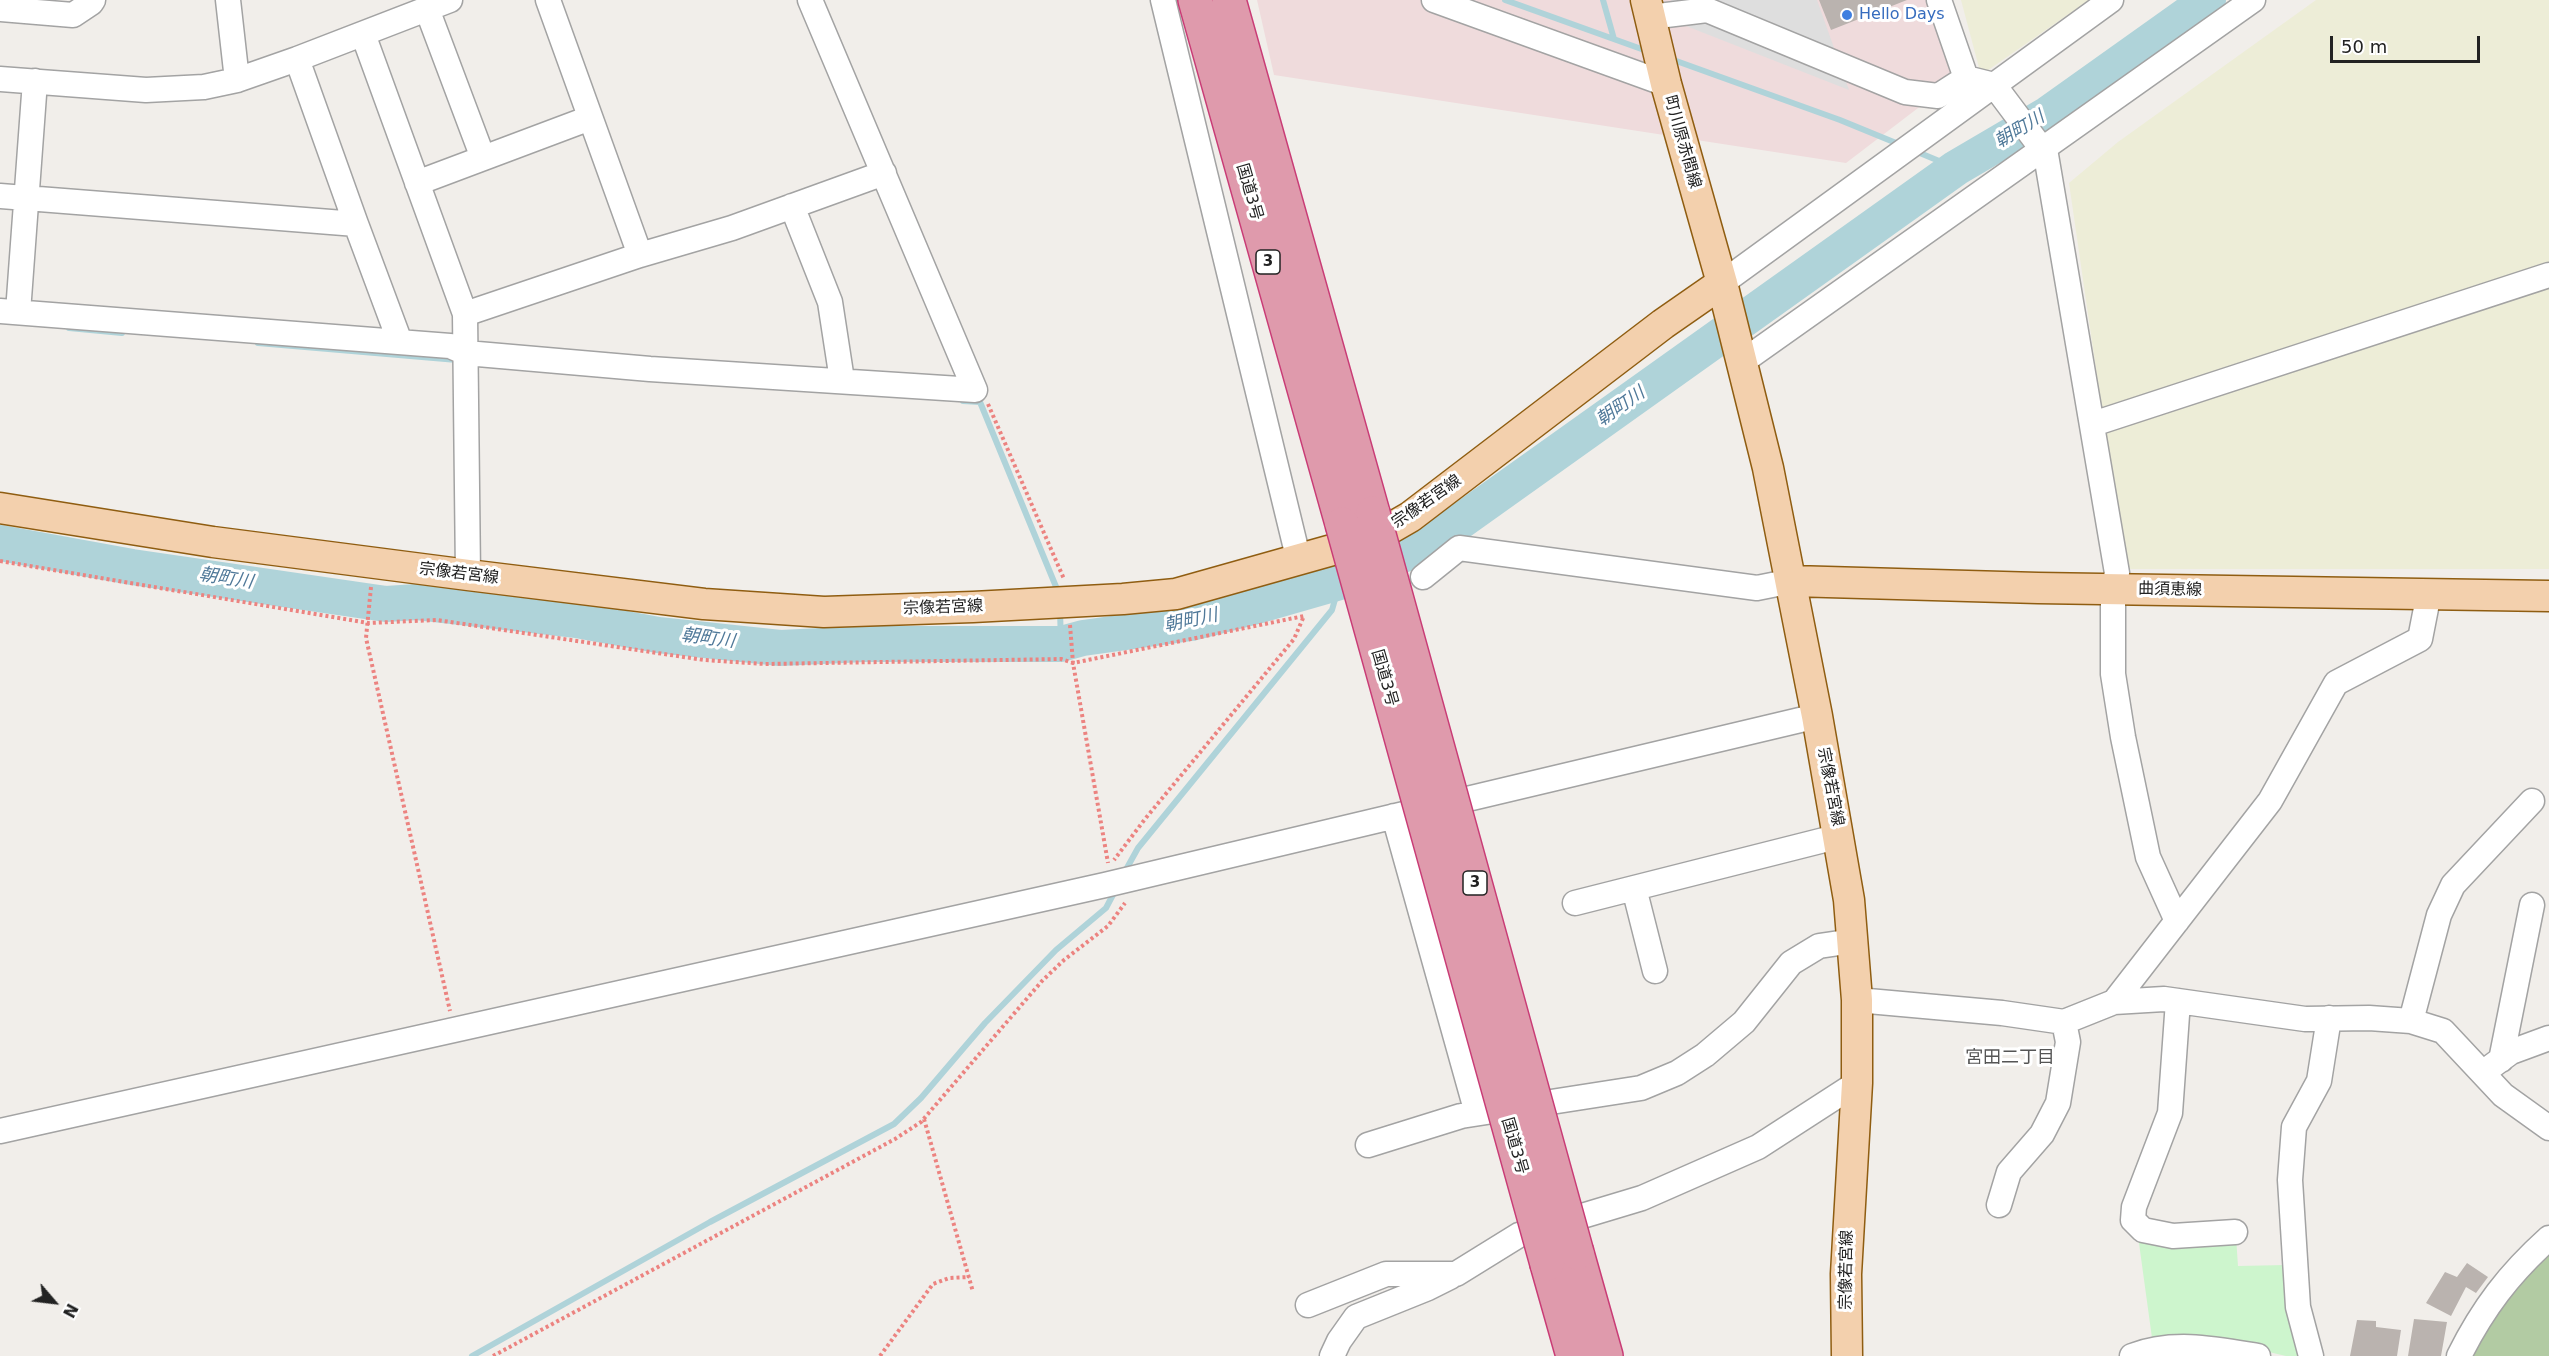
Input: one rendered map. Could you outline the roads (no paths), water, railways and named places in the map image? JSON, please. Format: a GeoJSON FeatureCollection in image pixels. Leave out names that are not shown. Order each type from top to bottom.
{"type":"FeatureCollection","features":[{"type":"Feature","properties":{"kind":"highway","name":"国道3号"},"geometry":{"type":"LineString","coordinates":[[1195,0],[1573,1356]]}},
{"type":"Feature","properties":{"kind":"highway","name":"国道3号"},"geometry":{"type":"LineString","coordinates":[[1229,0],[1606,1356]]}},
{"type":"Feature","properties":{"kind":"main road","name":"町川原赤間線"},"geometry":{"type":"LineString","coordinates":[[1648,9],[1666,84],[1722,283]]}},
{"type":"Feature","properties":{"kind":"main road","name":"宗像若宮線"},"geometry":{"type":"LineString","coordinates":[[0,508],[213,542],[704,604],[824,612],[1068,602],[1176,594],[1299,561],[1384,532],[1410,517],[1663,324],[1722,283],[1768,468],[1792,581],[1840,836],[1853,941],[1857,1000],[1857,1083],[1846,1274],[1846,1356]]}},
{"type":"Feature","properties":{"kind":"main road","name":"曲須恵線"},"geometry":{"type":"LineString","coordinates":[[1792,581],[2549,596]]}},
{"type":"Feature","properties":{"kind":"street"},"geometry":{"type":"LineString","coordinates":[[0,9],[73,15],[93,0]]}},
{"type":"Feature","properties":{"kind":"street"},"geometry":{"type":"LineString","coordinates":[[228,0],[237,80]]}},
{"type":"Feature","properties":{"kind":"street"},"geometry":{"type":"LineString","coordinates":[[0,79],[146,90],[204,87],[237,80],[297,59],[450,0]]}},
{"type":"Feature","properties":{"kind":"street"},"geometry":{"type":"LineString","coordinates":[[548,0],[640,255]]}},
{"type":"Feature","properties":{"kind":"street"},"geometry":{"type":"LineString","coordinates":[[35,81],[26,198],[9,311],[450,346],[466,353],[650,369],[975,390],[810,0]]}},
{"type":"Feature","properties":{"kind":"street"},"geometry":{"type":"LineString","coordinates":[[1163,0],[1299,561]]}},
{"type":"Feature","properties":{"kind":"street"},"geometry":{"type":"LineString","coordinates":[[1434,0],[1666,84]]}},
{"type":"Feature","properties":{"kind":"street"},"geometry":{"type":"LineString","coordinates":[[1939,0],[1966,78]]}},
{"type":"Feature","properties":{"kind":"street"},"geometry":{"type":"LineString","coordinates":[[1722,283],[2111,0]]}},
{"type":"Feature","properties":{"kind":"street"},"geometry":{"type":"LineString","coordinates":[[1742,362],[2253,0]]}},
{"type":"Feature","properties":{"kind":"street"},"geometry":{"type":"LineString","coordinates":[[427,9],[483,158]]}},
{"type":"Feature","properties":{"kind":"street"},"geometry":{"type":"LineString","coordinates":[[1648,9],[1707,10],[1905,92],[1938,96],[1966,78],[1994,85],[2044,149],[2117,573],[2113,589],[2114,674],[2123,737],[2148,857],[2177,921]]}},
{"type":"Feature","properties":{"kind":"street"},"geometry":{"type":"LineString","coordinates":[[363,34],[465,314],[468,575]]}},
{"type":"Feature","properties":{"kind":"street"},"geometry":{"type":"LineString","coordinates":[[297,59],[400,342]]}},
{"type":"Feature","properties":{"kind":"street"},"geometry":{"type":"LineString","coordinates":[[417,183],[590,118]]}},
{"type":"Feature","properties":{"kind":"street"},"geometry":{"type":"LineString","coordinates":[[465,314],[640,255],[732,228],[884,173]]}},
{"type":"Feature","properties":{"kind":"street"},"geometry":{"type":"LineString","coordinates":[[0,196],[356,224]]}},
{"type":"Feature","properties":{"kind":"street"},"geometry":{"type":"LineString","coordinates":[[792,206],[830,302],[842,380]]}},
{"type":"Feature","properties":{"kind":"street"},"geometry":{"type":"LineString","coordinates":[[2093,424],[2549,275]]}},
{"type":"Feature","properties":{"kind":"street"},"geometry":{"type":"LineString","coordinates":[[1423,577],[1459,548],[1757,588],[1792,581]]}},
{"type":"Feature","properties":{"kind":"street"},"geometry":{"type":"LineString","coordinates":[[2114,1002],[2270,801],[2336,684],[2420,639],[2429,593]]}},
{"type":"Feature","properties":{"kind":"street"},"geometry":{"type":"LineString","coordinates":[[0,1131],[1140,877],[1817,716]]}},
{"type":"Feature","properties":{"kind":"street"},"geometry":{"type":"LineString","coordinates":[[2411,1021],[2439,915],[2452,885],[2532,801]]}},
{"type":"Feature","properties":{"kind":"street"},"geometry":{"type":"LineString","coordinates":[[1394,816],[1477,1113]]}},
{"type":"Feature","properties":{"kind":"street"},"geometry":{"type":"LineString","coordinates":[[1575,903],[1840,836]]}},
{"type":"Feature","properties":{"kind":"street"},"geometry":{"type":"LineString","coordinates":[[1634,888],[1654,971]]}},
{"type":"Feature","properties":{"kind":"street"},"geometry":{"type":"LineString","coordinates":[[2492,1066],[2532,905]]}},
{"type":"Feature","properties":{"kind":"street"},"geometry":{"type":"LineString","coordinates":[[1368,1145],[1461,1116],[1641,1088],[1677,1073],[1706,1055],[1744,1022],[1791,963],[1819,946],[1853,941]]}},
{"type":"Feature","properties":{"kind":"street"},"geometry":{"type":"LineString","coordinates":[[1857,1000],[2002,1013],[2064,1022],[2114,1002],[2164,999],[2305,1019],[2411,1021],[2443,1031],[2492,1066],[2503,1095],[2549,1128]]}},
{"type":"Feature","properties":{"kind":"street"},"geometry":{"type":"LineString","coordinates":[[2178,1001],[2170,1113],[2134,1207],[2133,1220],[2143,1230],[2173,1236],[2235,1232]]}},
{"type":"Feature","properties":{"kind":"street"},"geometry":{"type":"LineString","coordinates":[[2311,1356],[2298,1307],[2290,1180],[2294,1127],[2319,1081],[2329,1018]]}},
{"type":"Feature","properties":{"kind":"street"},"geometry":{"type":"LineString","coordinates":[[1999,1205],[2009,1172],[2042,1134],[2058,1103],[2068,1042],[2064,1022]]}},
{"type":"Feature","properties":{"kind":"street"},"geometry":{"type":"LineString","coordinates":[[2492,1066],[2511,1052],[2549,1038]]}},
{"type":"Feature","properties":{"kind":"street"},"geometry":{"type":"LineString","coordinates":[[1332,1356],[1356,1317],[1428,1288],[1519,1235],[1642,1198],[1758,1147],[1857,1083]]}},
{"type":"Feature","properties":{"kind":"street"},"geometry":{"type":"LineString","coordinates":[[2459,1356],[2491,1299],[2512,1272],[2549,1238]]}},
{"type":"Feature","properties":{"kind":"street"},"geometry":{"type":"LineString","coordinates":[[1308,1305],[1386,1274],[1455,1274]]}},
{"type":"Feature","properties":{"kind":"street"},"geometry":{"type":"LineString","coordinates":[[2132,1356],[2149,1349],[2176,1345],[2212,1348],[2258,1356]]}},
{"type":"Feature","properties":{"kind":"waterway"},"geometry":{"type":"LineString","coordinates":[[1505,0],[1647,51]]}},
{"type":"Feature","properties":{"kind":"waterway"},"geometry":{"type":"LineString","coordinates":[[1603,0],[1614,39]]}},
{"type":"Feature","properties":{"kind":"waterway","name":"朝町川"},"geometry":{"type":"LineString","coordinates":[[0,543],[132,567],[386,604],[417,602],[577,620],[658,635],[780,648],[864,644],[1061,644],[1083,638],[1191,623],[1340,582],[1430,543],[1956,168],[2048,114],[2208,0]]}},
{"type":"Feature","properties":{"kind":"waterway"},"geometry":{"type":"LineString","coordinates":[[1668,58],[1840,120],[1901,145]]}},
{"type":"Feature","properties":{"kind":"waterway"},"geometry":{"type":"LineString","coordinates":[[1915,151],[1956,168]]}},
{"type":"Feature","properties":{"kind":"waterway"},"geometry":{"type":"LineString","coordinates":[[69,328],[122,333]]}},
{"type":"Feature","properties":{"kind":"waterway"},"geometry":{"type":"LineString","coordinates":[[258,343],[457,360]]}},
{"type":"Feature","properties":{"kind":"waterway"},"geometry":{"type":"LineString","coordinates":[[963,401],[980,402],[1059,594]]}},
{"type":"Feature","properties":{"kind":"waterway"},"geometry":{"type":"LineString","coordinates":[[1123,875],[1138,848],[1332,610],[1340,582]]}},
{"type":"Feature","properties":{"kind":"waterway"},"geometry":{"type":"LineString","coordinates":[[1060,610],[1061,644]]}},
{"type":"Feature","properties":{"kind":"waterway"},"geometry":{"type":"LineString","coordinates":[[472,1356],[710,1222],[894,1124],[921,1098],[985,1023],[1056,950],[1106,908],[1116,889]]}},
{"type":"Feature","properties":{"kind":"place","name":"Hello Days"},"geometry":{"type":"Point","coordinates":[1847,15]}},
{"type":"Feature","properties":{"kind":"district","name":"宮田二丁目"},"geometry":{"type":"Point","coordinates":[2010,1058]}}]}
